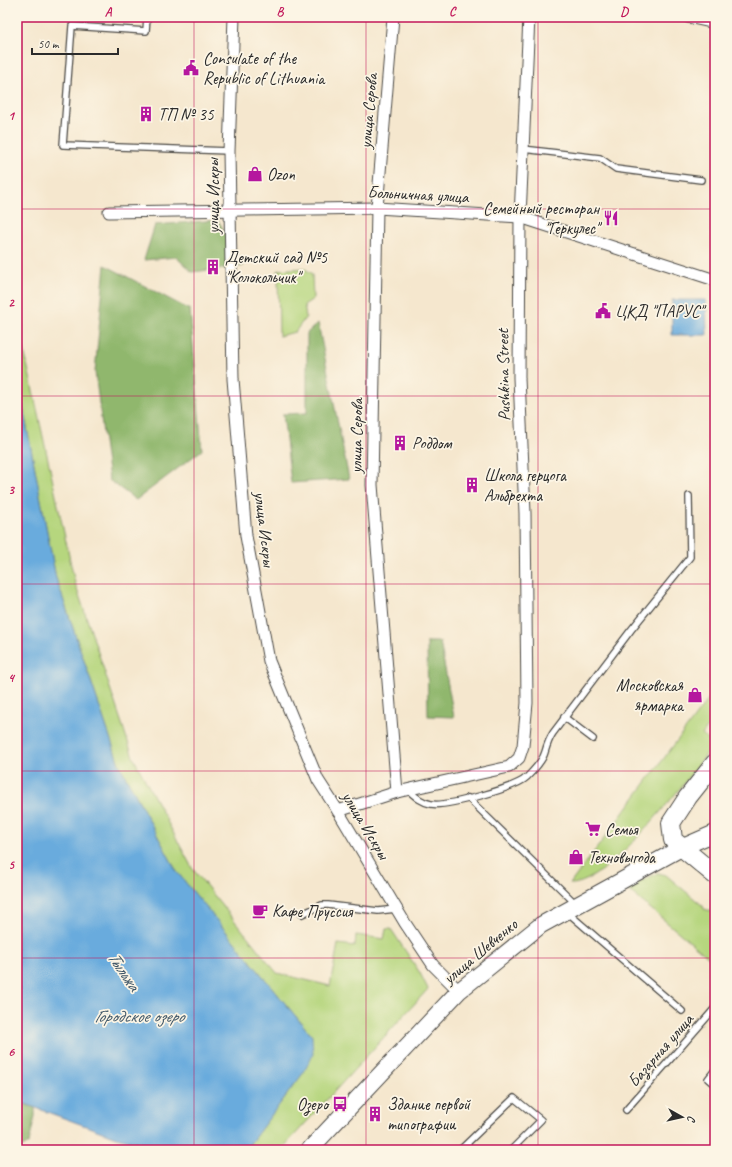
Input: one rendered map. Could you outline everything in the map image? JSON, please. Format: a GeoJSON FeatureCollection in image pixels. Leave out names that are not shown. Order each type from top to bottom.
{"type":"FeatureCollection","features":[{"type":"Feature","properties":{"kind":"main road"},"geometry":{"type":"LineString","coordinates":[[715,763],[688,797],[671,823],[673,840],[715,874]]}},
{"type":"Feature","properties":{"kind":"main road","name":"улица Шевченко"},"geometry":{"type":"LineString","coordinates":[[309,1150],[459,991],[541,925],[683,847],[715,833]]}},
{"type":"Feature","properties":{"kind":"street","name":"улица Искры"},"geometry":{"type":"LineString","coordinates":[[234,17],[229,151],[233,379],[246,536],[269,661],[318,780],[433,965],[459,991]]}},
{"type":"Feature","properties":{"kind":"street","name":"улица Серова"},"geometry":{"type":"LineString","coordinates":[[393,17],[377,208],[372,485],[403,791]]}},
{"type":"Feature","properties":{"kind":"street","name":"Pushkina Street"},"geometry":{"type":"LineString","coordinates":[[403,791],[508,767],[519,758],[524,746],[527,703],[525,513],[519,378],[520,217],[529,17]]}},
{"type":"Feature","properties":{"kind":"street"},"geometry":{"type":"LineString","coordinates":[[688,17],[715,23]]}},
{"type":"Feature","properties":{"kind":"street","name":"Больничная улица"},"geometry":{"type":"LineString","coordinates":[[109,212],[229,209],[377,208],[520,217],[715,280]]}},
{"type":"Feature","properties":{"kind":"street"},"geometry":{"type":"LineString","coordinates":[[338,811],[403,791]]}},
{"type":"Feature","properties":{"kind":"lane"},"geometry":{"type":"LineString","coordinates":[[147,17],[146,31],[72,26],[63,145],[229,151]]}},
{"type":"Feature","properties":{"kind":"lane"},"geometry":{"type":"LineString","coordinates":[[523,149],[600,158],[616,170],[701,180]]}},
{"type":"Feature","properties":{"kind":"lane"},"geometry":{"type":"LineString","coordinates":[[403,791],[420,801],[432,804],[446,804],[513,785],[526,777],[545,753],[549,739],[564,717],[631,630],[690,558],[689,496]]}},
{"type":"Feature","properties":{"kind":"lane"},"geometry":{"type":"LineString","coordinates":[[564,717],[594,739]]}},
{"type":"Feature","properties":{"kind":"lane"},"geometry":{"type":"LineString","coordinates":[[468,798],[572,908],[682,1011]]}},
{"type":"Feature","properties":{"kind":"lane"},"geometry":{"type":"LineString","coordinates":[[302,914],[322,905],[378,911],[397,909]]}},
{"type":"Feature","properties":{"kind":"lane","name":"Базарная улица"},"geometry":{"type":"LineString","coordinates":[[626,1110],[715,1008]]}},
{"type":"Feature","properties":{"kind":"lane"},"geometry":{"type":"LineString","coordinates":[[715,1070],[708,1079],[715,1085]]}},
{"type":"Feature","properties":{"kind":"lane"},"geometry":{"type":"LineString","coordinates":[[460,1150],[514,1098],[541,1120],[511,1150]]}},
{"type":"Feature","properties":{"kind":"green space"},"geometry":{"type":"Polygon","coordinates":[[[218,220],[243,266],[192,272],[176,257],[144,260],[155,225],[218,220]]]}},
{"type":"Feature","properties":{"kind":"green space"},"geometry":{"type":"Polygon","coordinates":[[[105,265],[190,310],[202,450],[136,500],[109,480],[95,372],[105,265]]]}},
{"type":"Feature","properties":{"kind":"green space"},"geometry":{"type":"Polygon","coordinates":[[[304,268],[312,274],[313,299],[304,305],[306,317],[295,332],[279,336],[278,270],[304,268]]]}},
{"type":"Feature","properties":{"kind":"green space"},"geometry":{"type":"Polygon","coordinates":[[[17,307],[21,336],[75,583],[133,757],[192,868],[277,973],[330,986],[338,944],[355,946],[356,935],[384,939],[386,929],[391,929],[420,973],[428,989],[281,1150],[245,1150],[304,1072],[312,1036],[177,872],[119,764],[56,578],[17,376],[17,307]]]}},
{"type":"Feature","properties":{"kind":"green space"},"geometry":{"type":"Polygon","coordinates":[[[318,323],[349,479],[291,483],[283,414],[307,413],[307,333],[318,323]]]}},
{"type":"Feature","properties":{"kind":"green space"},"geometry":{"type":"Polygon","coordinates":[[[427,642],[440,642],[454,717],[428,716],[427,642]]]}},
{"type":"Feature","properties":{"kind":"green space"},"geometry":{"type":"Polygon","coordinates":[[[715,690],[715,729],[709,725],[702,735],[714,744],[703,759],[669,802],[626,849],[605,868],[586,880],[570,884],[715,690]]]}},
{"type":"Feature","properties":{"kind":"green space"},"geometry":{"type":"Polygon","coordinates":[[[658,873],[666,875],[703,906],[704,909],[715,912],[715,963],[626,888],[658,873]]]}},
{"type":"Feature","properties":{"kind":"green space"},"geometry":{"type":"Polygon","coordinates":[[[17,1101],[35,1108],[35,1116],[29,1143],[19,1149],[17,1149],[17,1101]]]}},
{"type":"Feature","properties":{"kind":"water"},"geometry":{"type":"Polygon","coordinates":[[[672,300],[706,300],[707,335],[672,335],[672,300]]]}},
{"type":"Feature","properties":{"kind":"water","name":"Городское озеро"},"geometry":{"type":"Polygon","coordinates":[[[17,376],[56,578],[119,764],[177,872],[312,1036],[313,1054],[304,1072],[245,1150],[171,1150],[116,1137],[17,1101],[17,376]]]}},
{"type":"Feature","properties":{"kind":"place","name":"Consulate of the Republic of Lithuania"},"geometry":{"type":"Point","coordinates":[191,68]}},
{"type":"Feature","properties":{"kind":"place","name":"ТП № 35"},"geometry":{"type":"Point","coordinates":[146,114]}},
{"type":"Feature","properties":{"kind":"place","name":"Ozon"},"geometry":{"type":"Point","coordinates":[255,174]}},
{"type":"Feature","properties":{"kind":"place","name":"Семейный ресторан \"Геркулес\""},"geometry":{"type":"Point","coordinates":[611,218]}},
{"type":"Feature","properties":{"kind":"place","name":"Детский сад №5 \"Колокольчик\""},"geometry":{"type":"Point","coordinates":[213,267]}},
{"type":"Feature","properties":{"kind":"place","name":"ЦКД \"ПАРУС\""},"geometry":{"type":"Point","coordinates":[603,311]}},
{"type":"Feature","properties":{"kind":"place","name":"Роддом"},"geometry":{"type":"Point","coordinates":[400,443]}},
{"type":"Feature","properties":{"kind":"place","name":"Школа герцога Альбрехта"},"geometry":{"type":"Point","coordinates":[472,485]}},
{"type":"Feature","properties":{"kind":"place","name":"Московская ярмарка"},"geometry":{"type":"Point","coordinates":[695,695]}},
{"type":"Feature","properties":{"kind":"place","name":"Семья"},"geometry":{"type":"Point","coordinates":[593,829]}},
{"type":"Feature","properties":{"kind":"place","name":"Техновыгода"},"geometry":{"type":"Point","coordinates":[576,857]}},
{"type":"Feature","properties":{"kind":"place","name":"Кафе Пруссия"},"geometry":{"type":"Point","coordinates":[260,911]}},
{"type":"Feature","properties":{"kind":"place","name":"Озеро"},"geometry":{"type":"Point","coordinates":[340,1104]}},
{"type":"Feature","properties":{"kind":"place","name":"Здание первой типографии"},"geometry":{"type":"Point","coordinates":[375,1114]}},
{"type":"Feature","properties":{"kind":"water label","name":"Тыльжа"},"geometry":{"type":"Point","coordinates":[124,971]}}]}
